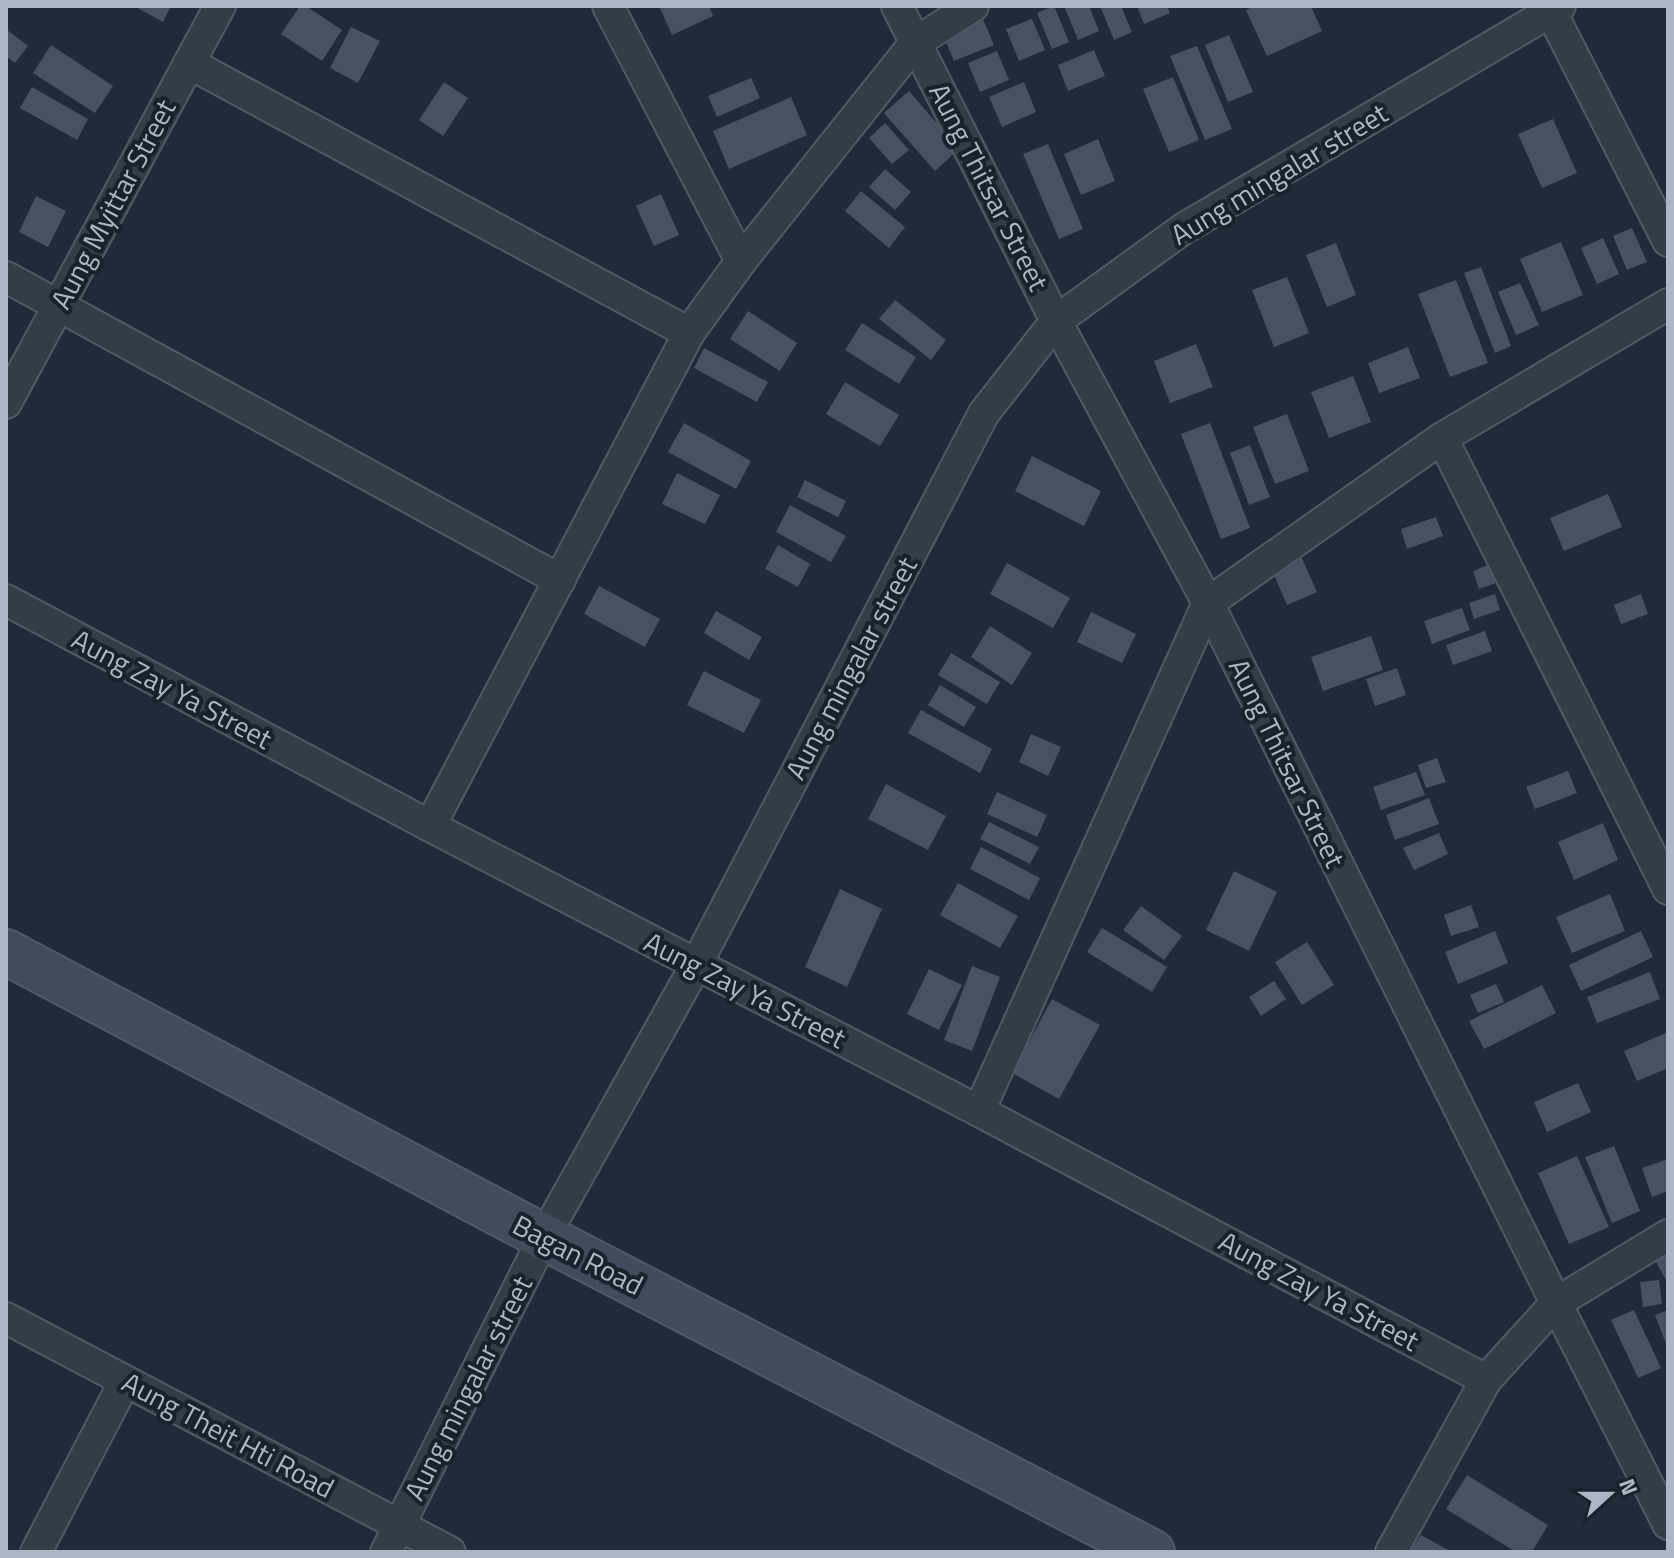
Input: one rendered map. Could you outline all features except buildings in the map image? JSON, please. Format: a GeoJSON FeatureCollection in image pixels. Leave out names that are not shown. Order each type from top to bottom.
{"type":"FeatureCollection","features":[{"type":"Feature","properties":{"kind":"street","name":"Aung Myittar Street"},"geometry":{"type":"LineString","coordinates":[[6,403],[220,6]]}},
{"type":"Feature","properties":{"kind":"street"},"geometry":{"type":"LineString","coordinates":[[608,6],[741,261]]}},
{"type":"Feature","properties":{"kind":"street","name":"Aung Thitsar Street"},"geometry":{"type":"LineString","coordinates":[[897,6],[1056,321],[1208,603],[1668,1524]]}},
{"type":"Feature","properties":{"kind":"street"},"geometry":{"type":"LineString","coordinates":[[430,826],[689,333],[741,261],[915,43],[973,6]]}},
{"type":"Feature","properties":{"kind":"street"},"geometry":{"type":"LineString","coordinates":[[1553,8],[1668,241]]}},
{"type":"Feature","properties":{"kind":"street","name":"Aung mingalar street"},"geometry":{"type":"LineString","coordinates":[[393,1539],[544,1237],[696,965],[984,413],[1056,321],[1183,229],[1553,8]]}},
{"type":"Feature","properties":{"kind":"street"},"geometry":{"type":"LineString","coordinates":[[189,63],[689,333]]}},
{"type":"Feature","properties":{"kind":"street"},"geometry":{"type":"LineString","coordinates":[[6,277],[560,580]]}},
{"type":"Feature","properties":{"kind":"street"},"geometry":{"type":"LineString","coordinates":[[979,1111],[1208,603],[1442,438],[1668,304]]}},
{"type":"Feature","properties":{"kind":"street"},"geometry":{"type":"LineString","coordinates":[[1442,438],[1668,889]]}},
{"type":"Feature","properties":{"kind":"street","name":"Aung Zay Ya Street"},"geometry":{"type":"LineString","coordinates":[[6,600],[1486,1380]]}},
{"type":"Feature","properties":{"kind":"street","name":"Bagan Road"},"geometry":{"type":"LineString","coordinates":[[6,952],[544,1237],[1152,1552]]}},
{"type":"Feature","properties":{"kind":"street"},"geometry":{"type":"LineString","coordinates":[[1391,1552],[1486,1380],[1556,1303],[1668,1235]]}},
{"type":"Feature","properties":{"kind":"street","name":"Aung Theit Hti Road"},"geometry":{"type":"LineString","coordinates":[[6,1318],[125,1381],[393,1539],[450,1552]]}},
{"type":"Feature","properties":{"kind":"street"},"geometry":{"type":"LineString","coordinates":[[36,1552],[125,1381]]}}]}
